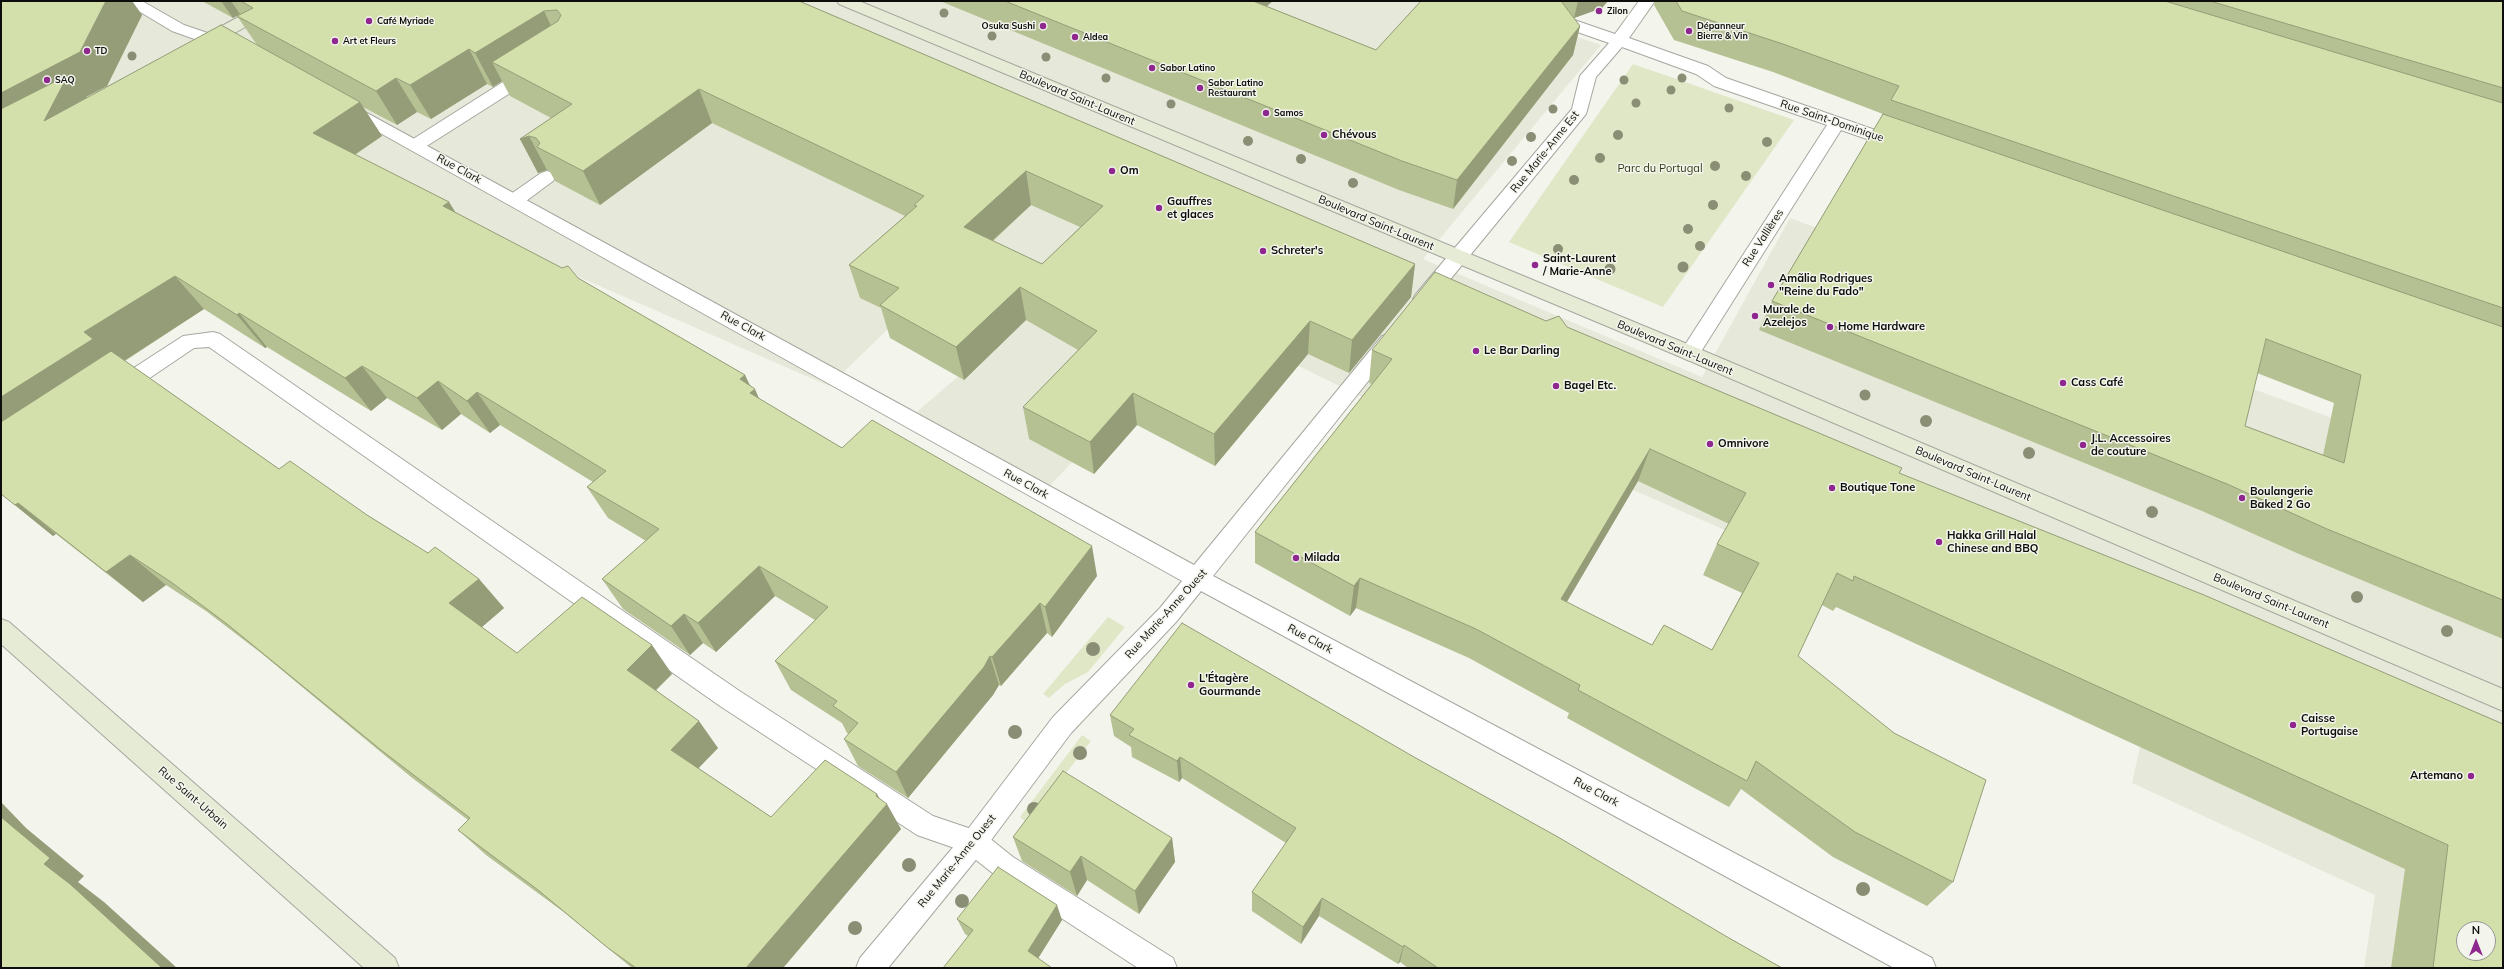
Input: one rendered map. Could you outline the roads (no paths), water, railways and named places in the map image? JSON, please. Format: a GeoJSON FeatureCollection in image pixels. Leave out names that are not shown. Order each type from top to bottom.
{"type":"FeatureCollection","features":[{"type":"Feature","properties":{"kind":"main road"},"geometry":{"type":"LineString","coordinates":[[190,50],[280,1]]}},
{"type":"Feature","properties":{"kind":"main road","name":"Boulevard Saint-Laurent"},"geometry":{"type":"LineString","coordinates":[[845,1],[1690,353],[2503,700]]}},
{"type":"Feature","properties":{"kind":"main road","name":"Rue Saint-Urbain"},"geometry":{"type":"LineString","coordinates":[[1,629],[385,968]]}},
{"type":"Feature","properties":{"kind":"street"},"geometry":{"type":"LineString","coordinates":[[130,1],[178,28],[244,51]]}},
{"type":"Feature","properties":{"kind":"street","name":"Rue Saint-Dominique"},"geometry":{"type":"LineString","coordinates":[[1503,1],[1702,70],[1720,82],[1912,149]]}},
{"type":"Feature","properties":{"kind":"street","name":"Rue Marie-Anne Est"},"geometry":{"type":"LineString","coordinates":[[1459,258],[1580,110],[1588,76],[1619,40],[1648,1]]}},
{"type":"Feature","properties":{"kind":"street"},"geometry":{"type":"LineString","coordinates":[[416,145],[547,63]]}},
{"type":"Feature","properties":{"kind":"street","name":"Rue Clark"},"geometry":{"type":"LineString","coordinates":[[326,96],[1198,579],[1922,968]]}},
{"type":"Feature","properties":{"kind":"street","name":"Rue Vallières"},"geometry":{"type":"LineString","coordinates":[[1690,353],[1837,122]]}},
{"type":"Feature","properties":{"kind":"street"},"geometry":{"type":"LineString","coordinates":[[515,200],[547,177]]}},
{"type":"Feature","properties":{"kind":"street","name":"Rue Marie-Anne Ouest"},"geometry":{"type":"LineString","coordinates":[[870,968],[974,842],[1062,725],[1168,615],[1405,321],[1459,258]]}},
{"type":"Feature","properties":{"kind":"street"},"geometry":{"type":"LineString","coordinates":[[99,401],[190,341],[213,339],[729,698],[926,826],[974,842],[1004,866],[1163,968]]}},
{"type":"Feature","properties":{"kind":"place","name":"Zilon"},"geometry":{"type":"Point","coordinates":[1599,11]}},
{"type":"Feature","properties":{"kind":"place","name":"Café Myriade"},"geometry":{"type":"Point","coordinates":[369,21]}},
{"type":"Feature","properties":{"kind":"place","name":"Osuka Sushi"},"geometry":{"type":"Point","coordinates":[1043,26]}},
{"type":"Feature","properties":{"kind":"place","name":"Dépanneur Bierre & Vin"},"geometry":{"type":"Point","coordinates":[1689,31]}},
{"type":"Feature","properties":{"kind":"place","name":"Aldea"},"geometry":{"type":"Point","coordinates":[1075,37]}},
{"type":"Feature","properties":{"kind":"place","name":"Art et Fleurs"},"geometry":{"type":"Point","coordinates":[335,41]}},
{"type":"Feature","properties":{"kind":"place","name":"TD"},"geometry":{"type":"Point","coordinates":[87,51]}},
{"type":"Feature","properties":{"kind":"place","name":"Sabor Latino"},"geometry":{"type":"Point","coordinates":[1152,68]}},
{"type":"Feature","properties":{"kind":"place","name":"SAQ"},"geometry":{"type":"Point","coordinates":[47,80]}},
{"type":"Feature","properties":{"kind":"place","name":"Sabor Latino Restaurant"},"geometry":{"type":"Point","coordinates":[1200,88]}},
{"type":"Feature","properties":{"kind":"place","name":"Samos"},"geometry":{"type":"Point","coordinates":[1266,113]}},
{"type":"Feature","properties":{"kind":"place","name":"Chévous"},"geometry":{"type":"Point","coordinates":[1324,135]}},
{"type":"Feature","properties":{"kind":"place","name":"Om"},"geometry":{"type":"Point","coordinates":[1112,171]}},
{"type":"Feature","properties":{"kind":"place","name":"Gauffres et glaces"},"geometry":{"type":"Point","coordinates":[1159,208]}},
{"type":"Feature","properties":{"kind":"place","name":"Schreter's"},"geometry":{"type":"Point","coordinates":[1263,251]}},
{"type":"Feature","properties":{"kind":"place","name":"Saint-Laurent / Marie-Anne"},"geometry":{"type":"Point","coordinates":[1535,265]}},
{"type":"Feature","properties":{"kind":"place","name":"Amãlia Rodrigues \"Reine du Fado\""},"geometry":{"type":"Point","coordinates":[1771,285]}},
{"type":"Feature","properties":{"kind":"place","name":"Murale de Azelejos"},"geometry":{"type":"Point","coordinates":[1755,316]}},
{"type":"Feature","properties":{"kind":"place","name":"Home Hardware"},"geometry":{"type":"Point","coordinates":[1830,327]}},
{"type":"Feature","properties":{"kind":"place","name":"Le Bar Darling"},"geometry":{"type":"Point","coordinates":[1476,351]}},
{"type":"Feature","properties":{"kind":"place","name":"Cass Café"},"geometry":{"type":"Point","coordinates":[2063,383]}},
{"type":"Feature","properties":{"kind":"place","name":"Bagel Etc."},"geometry":{"type":"Point","coordinates":[1556,386]}},
{"type":"Feature","properties":{"kind":"place","name":"Omnivore"},"geometry":{"type":"Point","coordinates":[1710,444]}},
{"type":"Feature","properties":{"kind":"place","name":"J.L. Accessoires de couture"},"geometry":{"type":"Point","coordinates":[2083,445]}},
{"type":"Feature","properties":{"kind":"place","name":"Boutique Tone"},"geometry":{"type":"Point","coordinates":[1832,488]}},
{"type":"Feature","properties":{"kind":"place","name":"Boulangerie Baked 2 Go"},"geometry":{"type":"Point","coordinates":[2242,498]}},
{"type":"Feature","properties":{"kind":"place","name":"Hakka Grill Halal Chinese and BBQ"},"geometry":{"type":"Point","coordinates":[1939,542]}},
{"type":"Feature","properties":{"kind":"place","name":"Milada"},"geometry":{"type":"Point","coordinates":[1296,558]}},
{"type":"Feature","properties":{"kind":"place","name":"L'Étagère Gourmande"},"geometry":{"type":"Point","coordinates":[1191,685]}},
{"type":"Feature","properties":{"kind":"place","name":"Caisse Portugaise"},"geometry":{"type":"Point","coordinates":[2293,725]}},
{"type":"Feature","properties":{"kind":"place","name":"Artemano"},"geometry":{"type":"Point","coordinates":[2471,776]}},
{"type":"Feature","properties":{"kind":"park label","name":"Parc du Portugal"},"geometry":{"type":"Point","coordinates":[1660,169]}}]}
